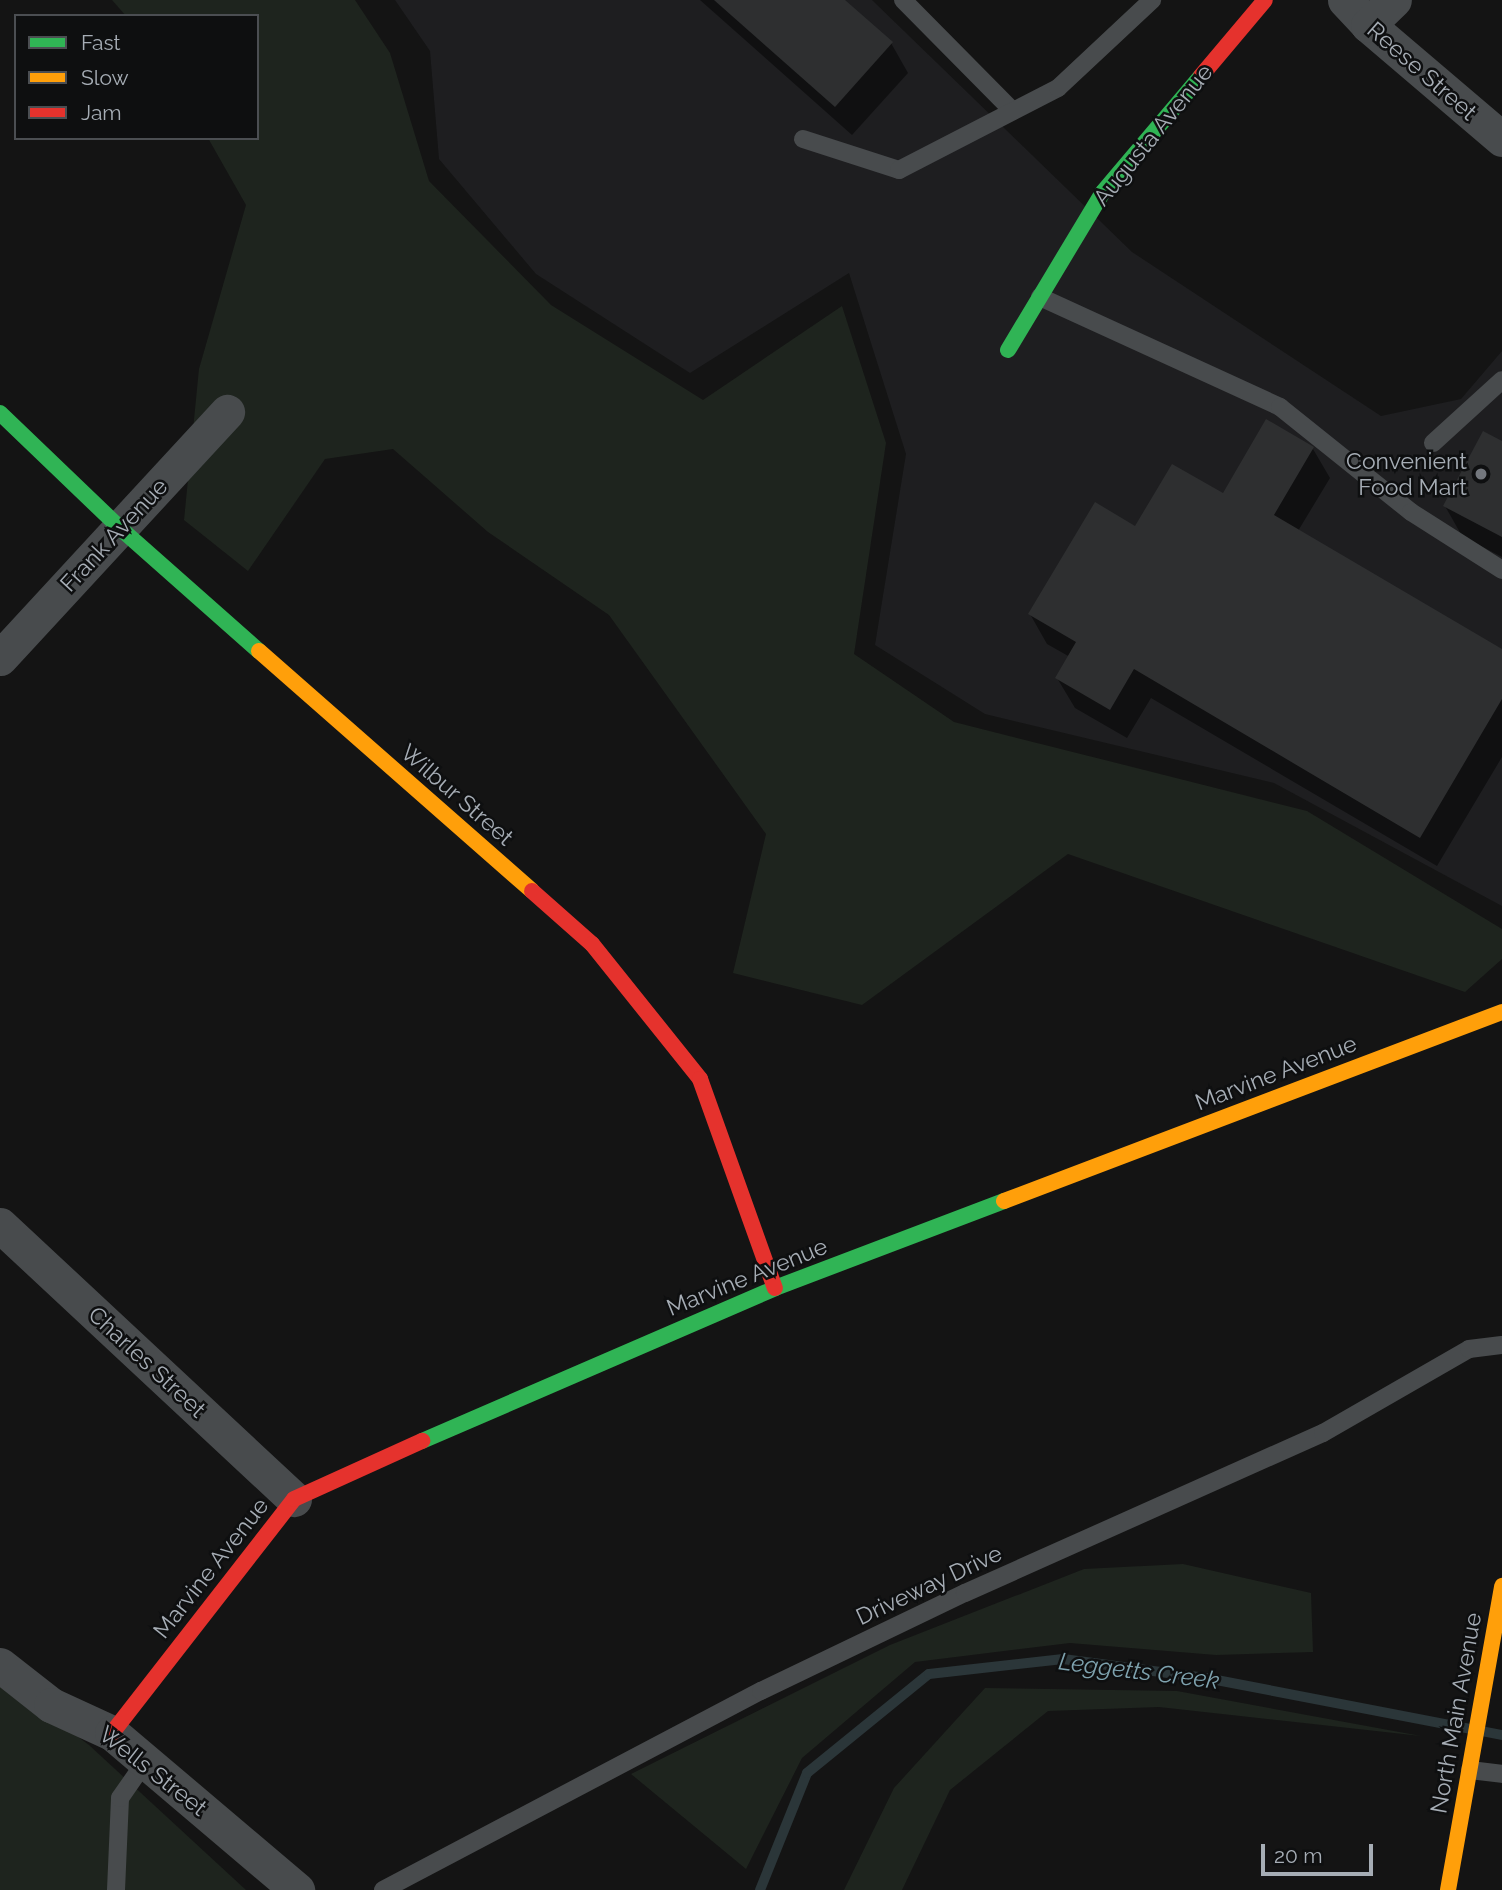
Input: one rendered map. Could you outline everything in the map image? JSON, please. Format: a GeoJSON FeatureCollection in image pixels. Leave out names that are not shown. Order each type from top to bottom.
{"type":"FeatureCollection","features":[{"type":"Feature","properties":{"kind":"street","name":"Augusta Avenue"},"geometry":{"type":"LineString","coordinates":[[1008,350],[1103,192],[1265,0]]}},
{"type":"Feature","properties":{"kind":"street","name":"Reese Street"},"geometry":{"type":"LineString","coordinates":[[1345,0],[1368,25],[1502,139]]}},
{"type":"Feature","properties":{"kind":"street"},"geometry":{"type":"LineString","coordinates":[[1368,25],[1394,0]]}},
{"type":"Feature","properties":{"kind":"street","name":"Frank Avenue"},"geometry":{"type":"LineString","coordinates":[[0,658],[227,412]]}},
{"type":"Feature","properties":{"kind":"street","name":"Wilbur Street"},"geometry":{"type":"LineString","coordinates":[[0,413],[121,529],[592,944],[700,1079],[775,1288]]}},
{"type":"Feature","properties":{"kind":"street","name":"Marvine Avenue"},"geometry":{"type":"LineString","coordinates":[[112,1733],[294,1499],[513,1399],[775,1288],[1502,1012]]}},
{"type":"Feature","properties":{"kind":"street","name":"Charles Street"},"geometry":{"type":"LineString","coordinates":[[0,1225],[294,1499]]}},
{"type":"Feature","properties":{"kind":"street","name":"North Main Avenue"},"geometry":{"type":"LineString","coordinates":[[1448,1890],[1502,1586]]}},
{"type":"Feature","properties":{"kind":"street","name":"Wells Street"},"geometry":{"type":"LineString","coordinates":[[0,1665],[51,1705],[112,1733],[297,1890]]}},
{"type":"Feature","properties":{"kind":"lane"},"geometry":{"type":"LineString","coordinates":[[903,0],[1013,111]]}},
{"type":"Feature","properties":{"kind":"lane"},"geometry":{"type":"LineString","coordinates":[[803,139],[899,170],[1058,88],[1152,0]]}},
{"type":"Feature","properties":{"kind":"lane"},"geometry":{"type":"LineString","coordinates":[[1040,297],[1280,407],[1411,512],[1502,570]]}},
{"type":"Feature","properties":{"kind":"lane"},"geometry":{"type":"LineString","coordinates":[[1433,443],[1502,380]]}},
{"type":"Feature","properties":{"kind":"lane","name":"Driveway Drive"},"geometry":{"type":"LineString","coordinates":[[383,1890],[761,1691],[965,1593],[1323,1433],[1469,1349],[1502,1345]]}},
{"type":"Feature","properties":{"kind":"lane"},"geometry":{"type":"LineString","coordinates":[[116,1890],[120,1798],[145,1762]]}},
{"type":"Feature","properties":{"kind":"lane"},"geometry":{"type":"LineString","coordinates":[[1470,1764],[1502,1774]]}},
{"type":"Feature","properties":{"kind":"shaded area"},"geometry":{"type":"Polygon","coordinates":[[[112,0],[355,0],[390,53],[429,181],[551,305],[703,400],[842,306],[886,443],[854,654],[954,722],[1307,811],[1502,929],[1502,959],[1465,992],[1068,854],[862,1005],[733,973],[766,834],[609,615],[488,532],[393,449],[325,459],[248,571],[184,520],[199,369],[246,205],[209,140],[259,140],[259,14],[124,14],[112,0]]]}},
{"type":"Feature","properties":{"kind":"shaded area"},"geometry":{"type":"Polygon","coordinates":[[[395,0],[872,0],[1132,252],[1381,416],[1461,399],[1502,351],[1502,906],[1274,783],[985,714],[875,645],[906,454],[849,273],[690,373],[536,274],[439,159],[430,51],[395,0]]]}},
{"type":"Feature","properties":{"kind":"shaded area"},"geometry":{"type":"Polygon","coordinates":[[[1183,1564],[1311,1593],[1313,1652],[1216,1655],[1070,1643],[915,1662],[802,1758],[746,1869],[631,1774],[890,1645],[1084,1569],[1183,1564]]]}},
{"type":"Feature","properties":{"kind":"shaded area"},"geometry":{"type":"Polygon","coordinates":[[[0,1678],[89,1745],[246,1890],[0,1890],[0,1678]]]}},
{"type":"Feature","properties":{"kind":"shaded area"},"geometry":{"type":"Polygon","coordinates":[[[985,1688],[1177,1691],[1421,1736],[1159,1707],[1048,1711],[950,1790],[902,1890],[844,1890],[894,1788],[985,1688]]]}},
{"type":"Feature","properties":{"kind":"building"},"geometry":{"type":"Polygon","coordinates":[[[714,0],[845,0],[893,42],[835,107],[714,0]]]}},
{"type":"Feature","properties":{"kind":"building"},"geometry":{"type":"Polygon","coordinates":[[[1266,419],[1314,447],[1274,515],[1502,649],[1502,699],[1420,838],[1134,669],[1110,710],[1055,678],[1076,642],[1028,614],[1095,502],[1135,526],[1172,464],[1223,493],[1266,419]]]}},
{"type":"Feature","properties":{"kind":"building","name":"Convenient Food Mart"},"geometry":{"type":"Polygon","coordinates":[[[1483,431],[1502,441],[1502,537],[1443,506],[1483,431]]]}},
{"type":"Feature","properties":{"kind":"waterway","name":"Leggetts Creek"},"geometry":{"type":"LineString","coordinates":[[760,1890],[807,1773],[929,1674],[1063,1659],[1206,1678],[1502,1735]]}},
{"type":"Feature","properties":{"kind":"traffic: fast"},"geometry":{"type":"LineString","coordinates":[[1008,350],[1103,192],[1201,76]]}},
{"type":"Feature","properties":{"kind":"traffic: fast"},"geometry":{"type":"LineString","coordinates":[[0,413],[121,529],[259,651]]}},
{"type":"Feature","properties":{"kind":"traffic: fast"},"geometry":{"type":"LineString","coordinates":[[422,1441],[775,1288],[1004,1201]]}},
{"type":"Feature","properties":{"kind":"traffic: slow"},"geometry":{"type":"LineString","coordinates":[[259,651],[532,891]]}},
{"type":"Feature","properties":{"kind":"traffic: slow"},"geometry":{"type":"LineString","coordinates":[[1004,1201],[1502,1012]]}},
{"type":"Feature","properties":{"kind":"traffic: slow"},"geometry":{"type":"LineString","coordinates":[[1448,1890],[1502,1586]]}},
{"type":"Feature","properties":{"kind":"traffic: jam"},"geometry":{"type":"LineString","coordinates":[[1201,76],[1265,0]]}},
{"type":"Feature","properties":{"kind":"traffic: jam"},"geometry":{"type":"LineString","coordinates":[[532,891],[592,944],[700,1079],[775,1288]]}},
{"type":"Feature","properties":{"kind":"traffic: jam"},"geometry":{"type":"LineString","coordinates":[[112,1733],[294,1499],[422,1441]]}},
{"type":"Feature","properties":{"kind":"place","name":"Convenient Food Mart"},"geometry":{"type":"Point","coordinates":[1481,474]}}]}
